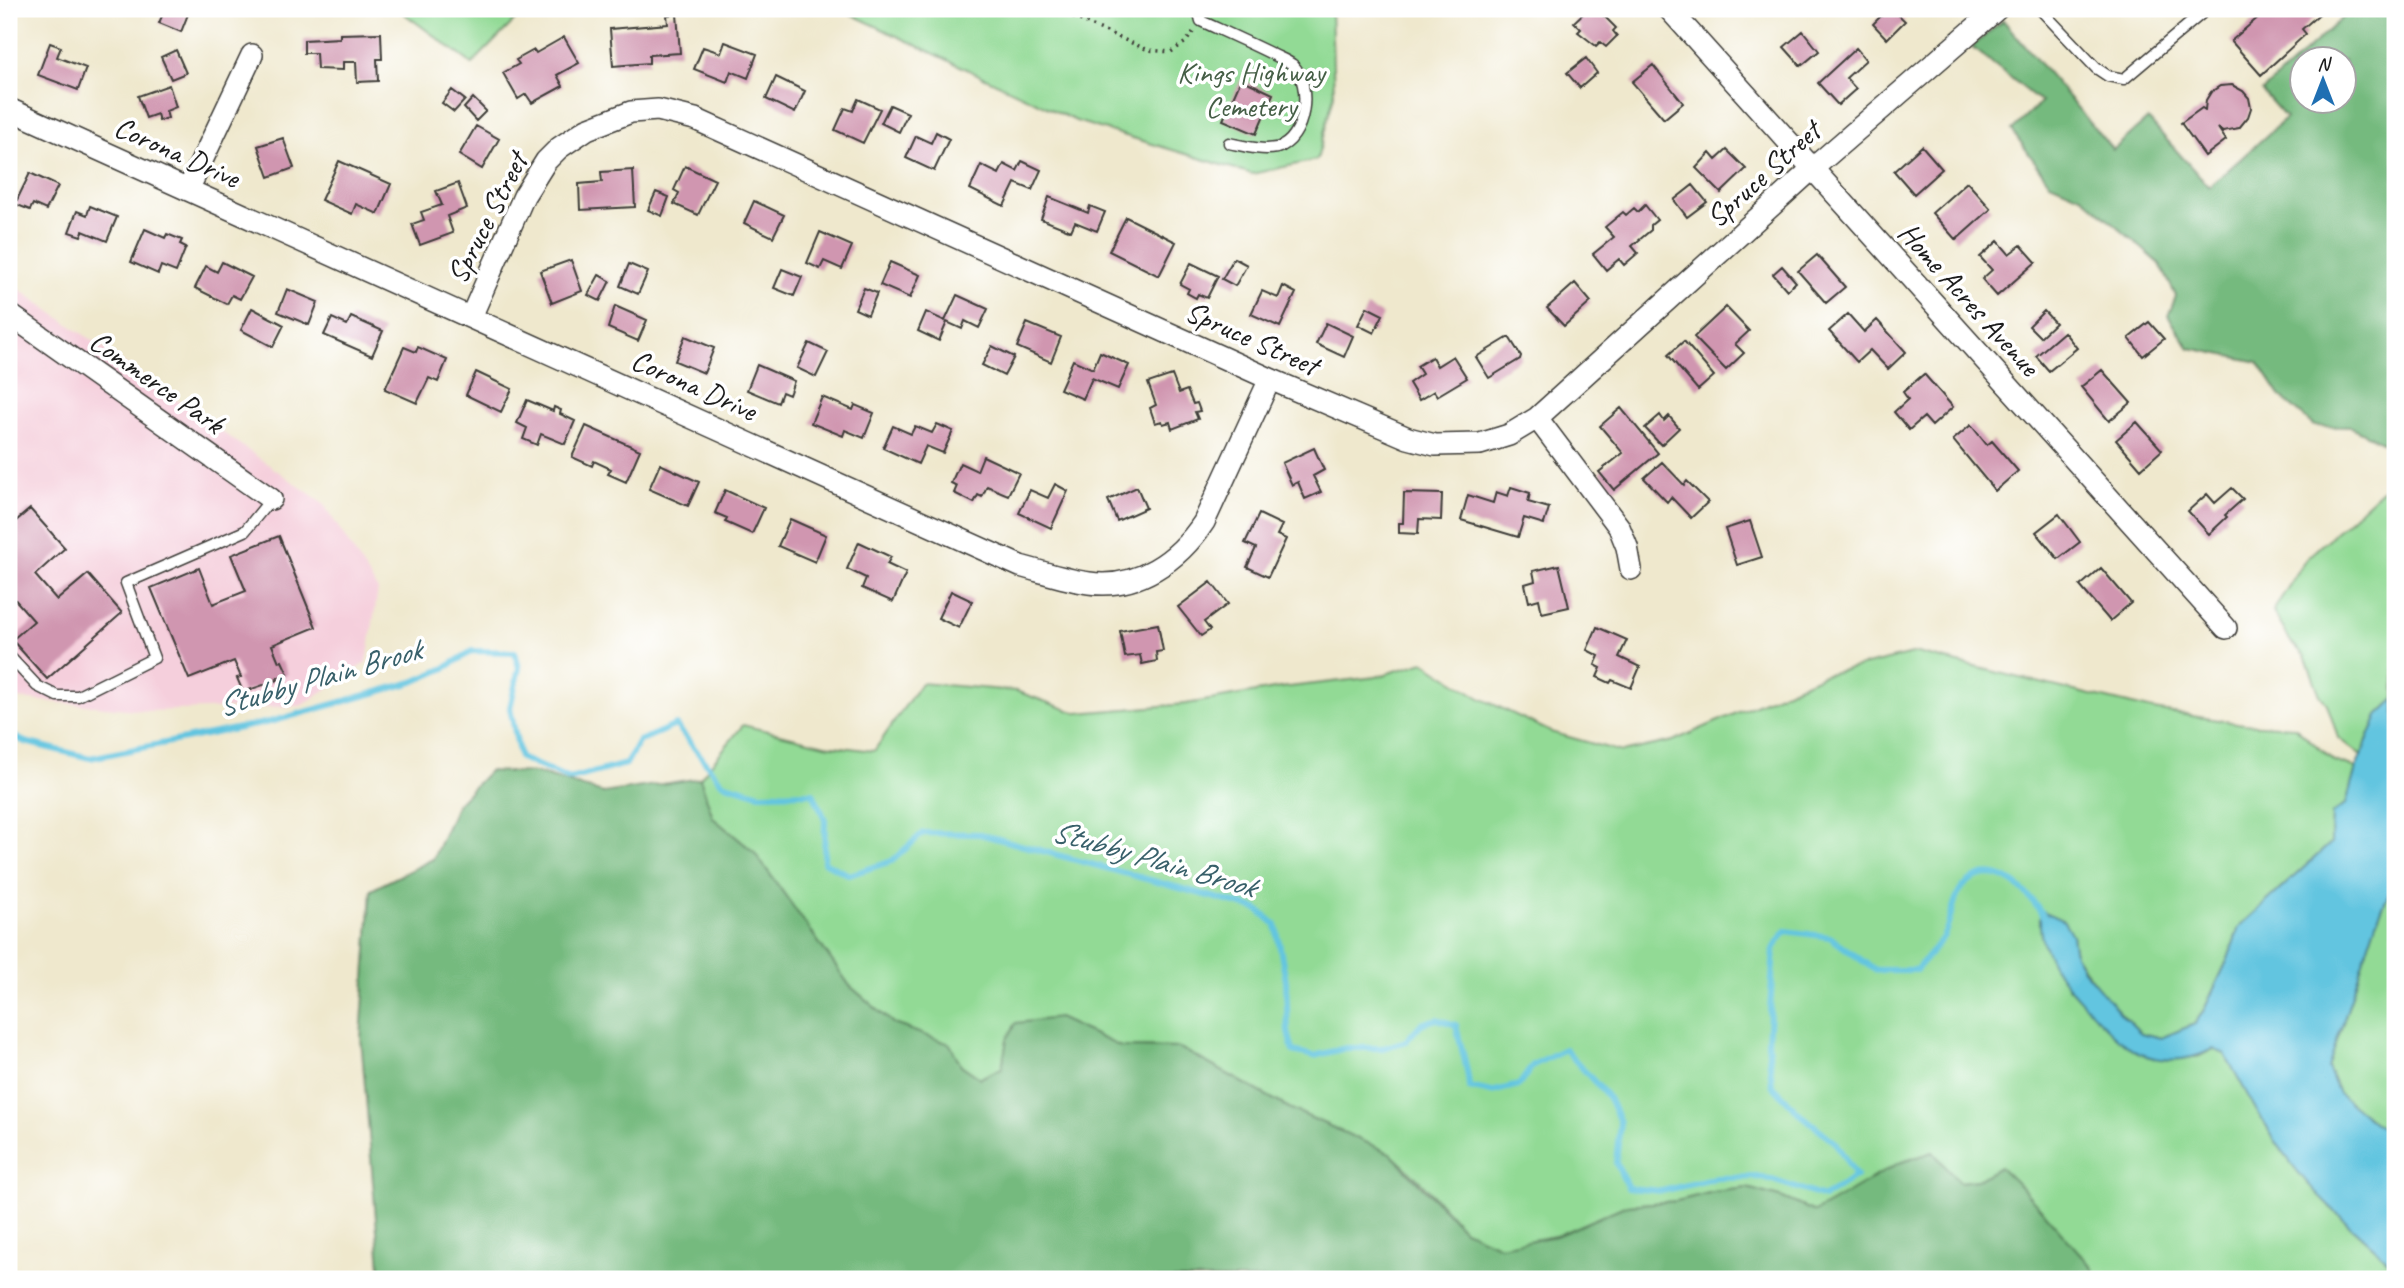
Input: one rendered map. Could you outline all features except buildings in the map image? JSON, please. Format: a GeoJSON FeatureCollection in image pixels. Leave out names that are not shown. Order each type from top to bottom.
{"type":"FeatureCollection","features":[{"type":"Feature","properties":{"kind":"street","name":"Home Acres Avenue"},"geometry":{"type":"LineString","coordinates":[[1669,9],[2226,628]]}},
{"type":"Feature","properties":{"kind":"street","name":"Spruce Street"},"geometry":{"type":"LineString","coordinates":[[471,317],[524,196],[546,161],[571,139],[605,120],[631,112],[658,110],[695,119],[1270,379],[1408,438],[1435,444],[1467,446],[1509,435],[1537,418],[1812,169],[1997,9]]}},
{"type":"Feature","properties":{"kind":"street"},"geometry":{"type":"LineString","coordinates":[[188,190],[252,55]]}},
{"type":"Feature","properties":{"kind":"street","name":"Corona Drive"},"geometry":{"type":"LineString","coordinates":[[9,109],[1020,566],[1092,584],[1143,576],[1161,568],[1193,539],[1204,522],[1270,379]]}},
{"type":"Feature","properties":{"kind":"street","name":"Commerce Park"},"geometry":{"type":"LineString","coordinates":[[9,314],[271,499]]}},
{"type":"Feature","properties":{"kind":"street"},"geometry":{"type":"LineString","coordinates":[[1537,418],[1619,527],[1632,569]]}},
{"type":"Feature","properties":{"kind":"lane"},"geometry":{"type":"LineString","coordinates":[[1198,9],[1200,21],[1292,64],[1303,79],[1306,97],[1293,138],[1278,148],[1259,149],[1229,143]]}},
{"type":"Feature","properties":{"kind":"lane"},"geometry":{"type":"LineString","coordinates":[[2040,9],[2096,68],[2108,76],[2124,79],[2207,9]]}},
{"type":"Feature","properties":{"kind":"lane"},"geometry":{"type":"LineString","coordinates":[[9,656],[37,686],[57,696],[78,696],[154,658],[126,583],[245,531],[271,499]]}},
{"type":"Feature","properties":{"kind":"path"},"geometry":{"type":"LineString","coordinates":[[1054,9],[1148,50],[1171,52],[1186,42],[1200,21]]}},
{"type":"Feature","properties":{"kind":"shaded area"},"geometry":{"type":"Polygon","coordinates":[[[9,282],[323,503],[378,590],[367,662],[301,706],[148,711],[9,698],[9,282]]]}},
{"type":"Feature","properties":{"kind":"green space"},"geometry":{"type":"Polygon","coordinates":[[[398,9],[526,9],[472,64],[398,9]]]}},
{"type":"Feature","properties":{"kind":"green space","name":"Kings Highway Cemetery"},"geometry":{"type":"Polygon","coordinates":[[[840,9],[1331,9],[1334,95],[1317,160],[1252,174],[1076,121],[840,9]]]}},
{"type":"Feature","properties":{"kind":"green space"},"geometry":{"type":"Polygon","coordinates":[[[2343,9],[2395,9],[2395,449],[2351,427],[2314,426],[2281,397],[2258,362],[2190,348],[2168,316],[2176,296],[2160,264],[2083,197],[2050,183],[2012,130],[2041,102],[1972,47],[2003,20],[2113,150],[2148,119],[2209,187],[2286,118],[2262,91],[2288,67],[2288,116],[2358,116],[2358,46],[2312,46],[2347,14],[2343,9]]]}},
{"type":"Feature","properties":{"kind":"green space"},"geometry":{"type":"Polygon","coordinates":[[[2395,478],[2395,699],[2378,715],[2361,756],[2338,738],[2327,704],[2320,695],[2305,656],[2291,642],[2273,611],[2306,559],[2395,478]]]}},
{"type":"Feature","properties":{"kind":"green space"},"geometry":{"type":"Polygon","coordinates":[[[1917,653],[2153,710],[2244,724],[2295,727],[2334,761],[2356,768],[2346,804],[2332,814],[2331,843],[2239,927],[2228,959],[2195,1024],[2161,1038],[2141,1033],[2104,997],[2075,955],[2072,935],[2068,987],[2115,1035],[2138,1053],[2198,1057],[2213,1049],[2225,1054],[2265,1124],[2292,1164],[2328,1205],[2395,1267],[2395,1279],[2098,1279],[2092,1267],[1977,1180],[1959,1182],[1933,1152],[1872,1178],[1814,1212],[1783,1198],[1747,1188],[1713,1192],[1677,1201],[1627,1205],[1556,1236],[1500,1246],[1464,1230],[1421,1182],[1390,1153],[1291,1109],[1180,1048],[1121,1047],[1058,1018],[1005,1056],[1002,1068],[980,1079],[961,1065],[949,1044],[894,1024],[850,986],[754,852],[713,818],[700,778],[743,725],[825,745],[874,751],[921,683],[1016,691],[1077,713],[1186,704],[1280,688],[1376,677],[1424,662],[1480,698],[1551,732],[1622,752],[1673,741],[1823,675],[1917,653]]]}},
{"type":"Feature","properties":{"kind":"green space"},"geometry":{"type":"Polygon","coordinates":[[[489,771],[537,773],[603,793],[700,778],[713,818],[754,852],[850,986],[894,1024],[950,1044],[961,1065],[980,1078],[1002,1068],[1007,1039],[1016,1023],[1058,1018],[1121,1047],[1180,1048],[1291,1109],[1390,1153],[1464,1230],[1500,1246],[1556,1236],[1627,1205],[1677,1201],[1713,1192],[1747,1188],[1783,1198],[1815,1212],[1899,1163],[1933,1152],[1959,1182],[1977,1180],[2000,1167],[2025,1191],[2092,1267],[2098,1279],[381,1279],[361,1038],[371,890],[433,859],[457,804],[489,771]]]}},
{"type":"Feature","properties":{"kind":"green space"},"geometry":{"type":"Polygon","coordinates":[[[2395,880],[2395,1140],[2339,1094],[2328,1068],[2376,922],[2395,880]]]}},
{"type":"Feature","properties":{"kind":"water"},"geometry":{"type":"Polygon","coordinates":[[[2395,699],[2395,880],[2376,922],[2328,1068],[2339,1094],[2395,1140],[2395,1267],[2303,1178],[2265,1124],[2225,1054],[2213,1049],[2195,1056],[2168,1060],[2140,1054],[2120,1040],[2083,1004],[2063,980],[2046,950],[2041,935],[2040,910],[2064,921],[2072,935],[2075,955],[2085,972],[2141,1033],[2161,1038],[2195,1024],[2228,959],[2239,927],[2331,843],[2332,814],[2346,804],[2356,768],[2378,715],[2395,699]]]}},
{"type":"Feature","properties":{"kind":"waterway","name":"Stubby Plain Brook"},"geometry":{"type":"LineString","coordinates":[[9,734],[25,742],[90,758],[270,722],[413,682],[445,668],[472,651],[515,652],[519,668],[510,708],[520,758],[570,779],[626,764],[639,741],[676,725],[722,783],[760,794],[813,793],[825,819],[824,862],[849,875],[892,861],[923,833],[980,834],[1257,909],[1276,925],[1286,981],[1288,1032],[1293,1051],[1314,1056],[1346,1048],[1383,1048],[1406,1041],[1421,1024],[1437,1019],[1456,1025],[1469,1087],[1491,1092],[1519,1085],[1533,1065],[1565,1049],[1609,1098],[1620,1122],[1616,1163],[1628,1188],[1662,1191],[1717,1178],[1763,1177],[1824,1197],[1856,1176],[1835,1142],[1798,1112],[1772,1085],[1768,1043],[1774,947],[1786,931],[1830,937],[1875,970],[1916,970],[1943,937],[1962,888],[1978,876],[1989,874],[2001,876],[2022,889],[2044,918]]}}]}
